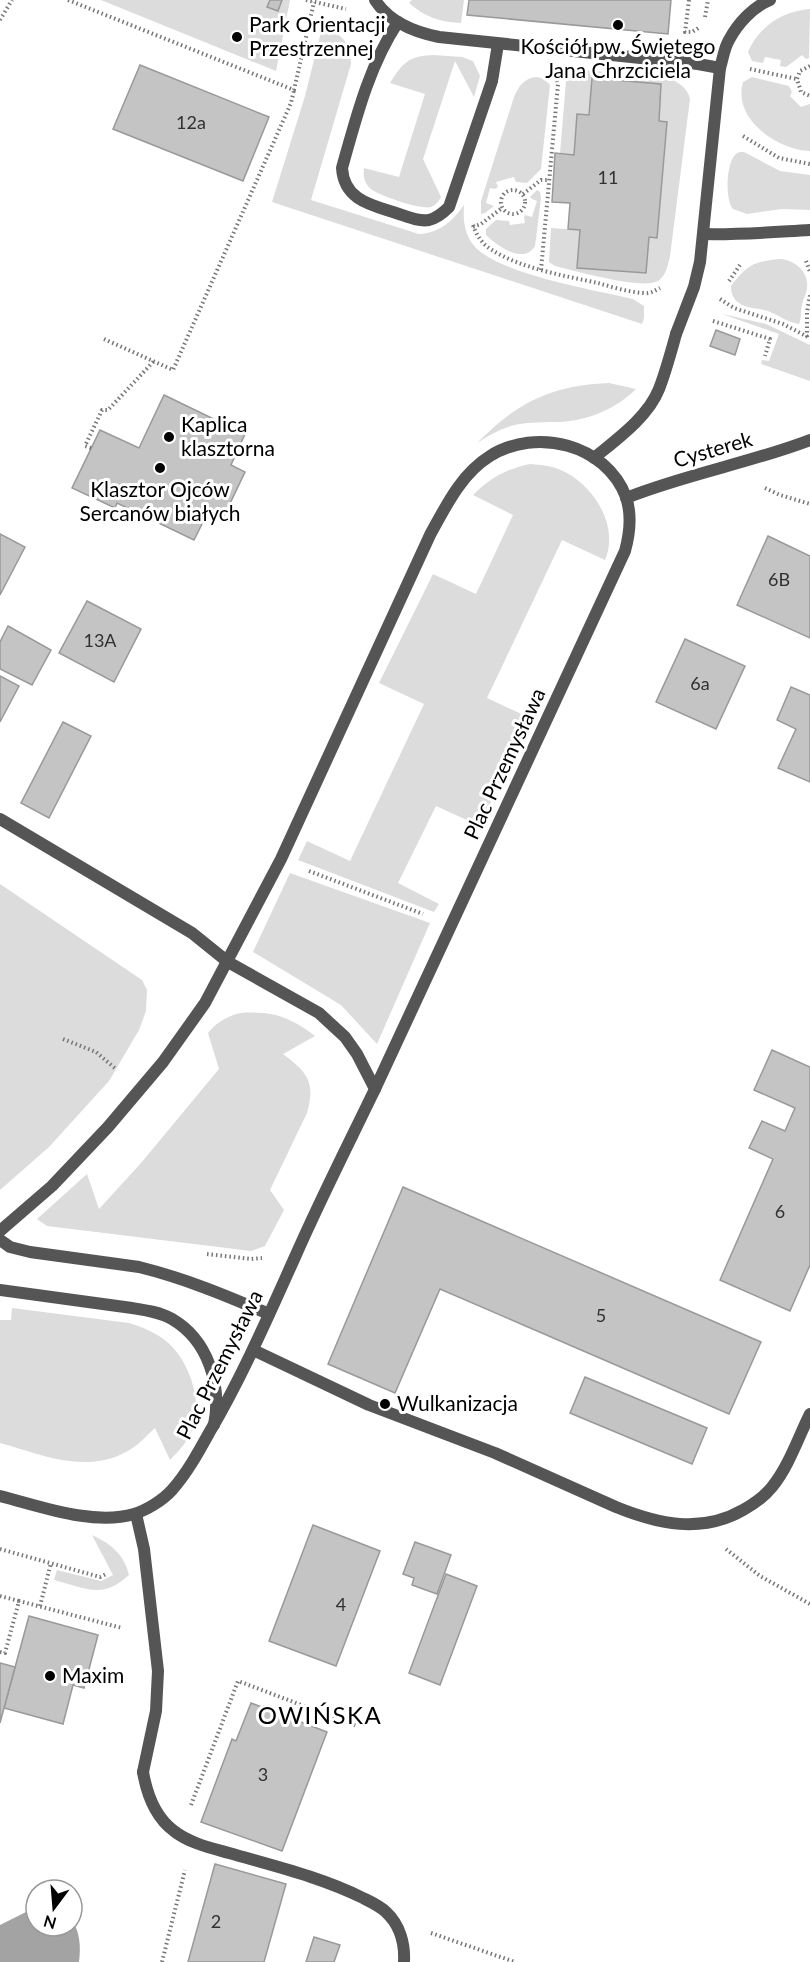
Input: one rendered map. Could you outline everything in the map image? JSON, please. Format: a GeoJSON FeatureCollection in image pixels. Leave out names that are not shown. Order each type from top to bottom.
{"type":"FeatureCollection","features":[{"type":"Feature","properties":{"kind":"street"},"geometry":{"type":"LineString","coordinates":[[375,0],[380,8],[398,22],[420,33],[498,44],[720,68]]}},
{"type":"Feature","properties":{"kind":"street"},"geometry":{"type":"LineString","coordinates":[[594,458],[638,419],[659,389],[694,287],[700,262],[720,68],[728,41],[743,19],[770,0]]}},
{"type":"Feature","properties":{"kind":"street"},"geometry":{"type":"LineString","coordinates":[[398,22],[373,68],[342,168],[343,178],[347,188],[361,200],[420,220],[436,217],[449,207],[492,81],[498,44]]}},
{"type":"Feature","properties":{"kind":"street"},"geometry":{"type":"LineString","coordinates":[[703,234],[744,235],[771,231],[810,230]]}},
{"type":"Feature","properties":{"kind":"street","name":"Cysterek"},"geometry":{"type":"LineString","coordinates":[[626,498],[689,476],[783,450],[810,440]]}},
{"type":"Feature","properties":{"kind":"street","name":"Plac Przemysława"},"geometry":{"type":"LineString","coordinates":[[0,1231],[71,1168],[136,1095],[194,1020],[228,962],[281,859],[430,535],[453,494],[475,467],[492,455],[514,445],[560,443],[577,448],[594,458],[620,483],[626,498],[630,517],[629,534],[618,570],[309,1225],[253,1350],[213,1426],[183,1477],[170,1492],[136,1514],[122,1517],[85,1516],[0,1496]]}},
{"type":"Feature","properties":{"kind":"street"},"geometry":{"type":"LineString","coordinates":[[0,819],[192,933],[228,962],[319,1013],[345,1037],[357,1054],[375,1089]]}},
{"type":"Feature","properties":{"kind":"street"},"geometry":{"type":"LineString","coordinates":[[0,1240],[10,1247],[30,1252],[139,1267],[197,1285],[269,1314]]}},
{"type":"Feature","properties":{"kind":"street"},"geometry":{"type":"LineString","coordinates":[[0,1290],[152,1311],[171,1318],[194,1337],[209,1362],[215,1390],[216,1414],[213,1426]]}},
{"type":"Feature","properties":{"kind":"street"},"geometry":{"type":"LineString","coordinates":[[253,1350],[369,1405],[495,1453],[635,1515],[690,1526],[707,1524],[734,1516],[761,1498],[782,1472],[810,1414]]}},
{"type":"Feature","properties":{"kind":"street"},"geometry":{"type":"LineString","coordinates":[[136,1514],[144,1549],[158,1671],[156,1711],[142,1772],[151,1803],[162,1820],[175,1832],[192,1841],[333,1885],[373,1903],[386,1912],[399,1930],[405,1951],[404,1962]]}},
{"type":"Feature","properties":{"kind":"path"},"geometry":{"type":"LineString","coordinates":[[0,20],[12,0]]}},
{"type":"Feature","properties":{"kind":"path"},"geometry":{"type":"LineString","coordinates":[[68,0],[294,90]]}},
{"type":"Feature","properties":{"kind":"path"},"geometry":{"type":"LineString","coordinates":[[689,0],[685,32],[692,32],[705,22]]}},
{"type":"Feature","properties":{"kind":"path"},"geometry":{"type":"LineString","coordinates":[[698,64],[708,0]]}},
{"type":"Feature","properties":{"kind":"path"},"geometry":{"type":"LineString","coordinates":[[104,339],[174,370],[291,103],[314,2]]}},
{"type":"Feature","properties":{"kind":"path"},"geometry":{"type":"LineString","coordinates":[[810,66],[800,71],[796,79],[801,92],[810,96]]}},
{"type":"Feature","properties":{"kind":"path"},"geometry":{"type":"LineString","coordinates":[[720,68],[750,69],[796,79]]}},
{"type":"Feature","properties":{"kind":"path"},"geometry":{"type":"LineString","coordinates":[[541,270],[558,84],[552,74]]}},
{"type":"Feature","properties":{"kind":"path"},"geometry":{"type":"LineString","coordinates":[[714,124],[730,127],[779,158],[810,164]]}},
{"type":"Feature","properties":{"kind":"path"},"geometry":{"type":"LineString","coordinates":[[523,194],[541,180],[549,180]]}},
{"type":"Feature","properties":{"kind":"path"},"geometry":{"type":"LineString","coordinates":[[516,189],[523,194],[525,202],[520,211],[512,214],[502,208],[501,200],[504,192],[516,189]]}},
{"type":"Feature","properties":{"kind":"path"},"geometry":{"type":"LineString","coordinates":[[473,227],[481,224],[502,208]]}},
{"type":"Feature","properties":{"kind":"path"},"geometry":{"type":"LineString","coordinates":[[471,220],[480,240],[493,251],[517,262],[541,270],[643,293],[652,293],[662,286]]}},
{"type":"Feature","properties":{"kind":"path"},"geometry":{"type":"LineString","coordinates":[[725,288],[744,261]]}},
{"type":"Feature","properties":{"kind":"path"},"geometry":{"type":"LineString","coordinates":[[722,293],[719,299],[734,308],[783,324],[808,338]]}},
{"type":"Feature","properties":{"kind":"path"},"geometry":{"type":"LineString","coordinates":[[808,338],[807,312],[810,295]]}},
{"type":"Feature","properties":{"kind":"path"},"geometry":{"type":"LineString","coordinates":[[707,327],[710,320],[770,339],[765,356]]}},
{"type":"Feature","properties":{"kind":"path"},"geometry":{"type":"LineString","coordinates":[[91,448],[85,446],[102,410],[108,410],[153,361]]}},
{"type":"Feature","properties":{"kind":"path"},"geometry":{"type":"LineString","coordinates":[[281,859],[427,916],[450,929]]}},
{"type":"Feature","properties":{"kind":"path"},"geometry":{"type":"LineString","coordinates":[[63,1039],[96,1052],[124,1076]]}},
{"type":"Feature","properties":{"kind":"path"},"geometry":{"type":"LineString","coordinates":[[707,1524],[724,1548],[749,1568],[773,1585],[810,1604]]}},
{"type":"Feature","properties":{"kind":"path"},"geometry":{"type":"LineString","coordinates":[[0,1549],[100,1577],[106,1574]]}},
{"type":"Feature","properties":{"kind":"path"},"geometry":{"type":"LineString","coordinates":[[40,1606],[51,1563]]}},
{"type":"Feature","properties":{"kind":"path"},"geometry":{"type":"LineString","coordinates":[[0,1596],[129,1630]]}},
{"type":"Feature","properties":{"kind":"path"},"geometry":{"type":"LineString","coordinates":[[0,1652],[5,1653],[19,1601]]}},
{"type":"Feature","properties":{"kind":"path"},"geometry":{"type":"LineString","coordinates":[[189,1812],[238,1681],[357,1726]]}},
{"type":"Feature","properties":{"kind":"path"},"geometry":{"type":"LineString","coordinates":[[162,1962],[192,1841]]}},
{"type":"Feature","properties":{"kind":"path"},"geometry":{"type":"LineString","coordinates":[[399,1930],[408,1929],[431,1933],[515,1962]]}},
{"type":"Feature","properties":{"kind":"shaded area","name":"Park Orientacji Przestrzennej"},"geometry":{"type":"Polygon","coordinates":[[[101,0],[290,0],[276,71],[101,0]]]}},
{"type":"Feature","properties":{"kind":"shaded area"},"geometry":{"type":"Polygon","coordinates":[[[412,0],[464,0],[461,23],[440,20],[427,15],[409,3],[412,0]]]}},
{"type":"Feature","properties":{"kind":"shaded area"},"geometry":{"type":"Polygon","coordinates":[[[810,9],[809,58],[806,59],[802,55],[786,67],[780,66],[781,60],[765,57],[763,63],[752,61],[748,52],[765,27],[790,13],[810,9]]]}},
{"type":"Feature","properties":{"kind":"shaded area"},"geometry":{"type":"Polygon","coordinates":[[[322,28],[335,33],[344,40],[349,50],[351,64],[311,200],[419,234],[444,226],[464,205],[464,222],[469,238],[476,248],[489,258],[528,274],[633,299],[644,306],[642,324],[272,202],[305,96],[322,28]]]}},
{"type":"Feature","properties":{"kind":"shaded area"},"geometry":{"type":"Polygon","coordinates":[[[433,55],[462,57],[473,61],[480,76],[474,97],[455,61],[423,159],[441,197],[431,207],[426,207],[401,202],[371,189],[365,179],[364,168],[399,177],[425,94],[390,83],[407,62],[418,57],[433,55]]]}},
{"type":"Feature","properties":{"kind":"shaded area"},"geometry":{"type":"Polygon","coordinates":[[[574,69],[669,78],[682,86],[689,95],[670,256],[665,273],[658,281],[624,282],[555,266],[549,262],[551,228],[580,230],[577,268],[646,273],[649,237],[657,238],[667,122],[659,121],[661,84],[592,78],[589,115],[577,114],[574,155],[560,153],[566,82],[574,69]]]}},
{"type":"Feature","properties":{"kind":"shaded area"},"geometry":{"type":"Polygon","coordinates":[[[537,77],[544,79],[550,85],[541,169],[527,183],[516,182],[514,177],[496,182],[498,187],[490,188],[486,203],[494,206],[481,214],[481,201],[514,97],[522,83],[537,77]]]}},
{"type":"Feature","properties":{"kind":"shaded area"},"geometry":{"type":"Polygon","coordinates":[[[752,77],[789,86],[792,92],[790,96],[801,107],[810,104],[810,151],[784,145],[760,130],[751,120],[744,108],[741,96],[743,82],[752,77]]]}},
{"type":"Feature","properties":{"kind":"shaded area"},"geometry":{"type":"Polygon","coordinates":[[[744,152],[780,171],[810,175],[810,210],[782,209],[747,214],[733,209],[729,198],[728,174],[735,155],[744,152]]]}},
{"type":"Feature","properties":{"kind":"shaded area"},"geometry":{"type":"Polygon","coordinates":[[[537,190],[541,198],[535,246],[530,251],[524,254],[511,252],[486,235],[486,229],[496,220],[509,221],[510,225],[525,223],[525,215],[532,217],[537,201],[530,197],[537,190]]]}},
{"type":"Feature","properties":{"kind":"shaded area"},"geometry":{"type":"Polygon","coordinates":[[[779,259],[790,261],[799,267],[807,281],[799,324],[787,321],[768,311],[742,305],[735,300],[732,293],[731,286],[746,269],[757,263],[779,259]]]}},
{"type":"Feature","properties":{"kind":"shaded area"},"geometry":{"type":"Polygon","coordinates":[[[722,314],[766,324],[810,345],[810,381],[761,364],[762,360],[769,361],[779,334],[722,314]]]}},
{"type":"Feature","properties":{"kind":"shaded area"},"geometry":{"type":"Polygon","coordinates":[[[609,383],[636,389],[611,408],[592,416],[571,421],[514,425],[495,432],[477,443],[506,417],[536,399],[570,388],[609,383]]]}},
{"type":"Feature","properties":{"kind":"shaded area"},"geometry":{"type":"Polygon","coordinates":[[[530,464],[549,466],[562,471],[578,480],[587,489],[602,510],[607,523],[609,548],[605,560],[562,540],[487,698],[530,718],[480,826],[436,806],[398,883],[439,904],[434,912],[298,860],[307,841],[350,861],[424,704],[379,683],[433,574],[476,594],[513,515],[473,495],[499,475],[530,464]]]}},
{"type":"Feature","properties":{"kind":"shaded area"},"geometry":{"type":"Polygon","coordinates":[[[290,873],[430,923],[377,1044],[341,1005],[253,952],[290,873]]]}},
{"type":"Feature","properties":{"kind":"shaded area"},"geometry":{"type":"Polygon","coordinates":[[[0,884],[142,980],[147,990],[146,1011],[139,1030],[109,1081],[49,1147],[0,1190],[0,884]]]}},
{"type":"Feature","properties":{"kind":"shaded area"},"geometry":{"type":"Polygon","coordinates":[[[240,1013],[280,1016],[315,1036],[283,1054],[304,1072],[310,1085],[310,1102],[307,1113],[270,1190],[284,1210],[265,1246],[251,1251],[47,1226],[37,1219],[87,1174],[99,1209],[141,1163],[219,1069],[208,1033],[222,1020],[240,1013]]]}},
{"type":"Feature","properties":{"kind":"shaded area"},"geometry":{"type":"Polygon","coordinates":[[[12,1308],[129,1323],[148,1330],[166,1341],[187,1370],[195,1395],[195,1419],[192,1430],[180,1450],[170,1460],[155,1428],[126,1452],[95,1462],[48,1457],[0,1443],[0,1320],[11,1320],[12,1308]]]}},
{"type":"Feature","properties":{"kind":"shaded area"},"geometry":{"type":"Polygon","coordinates":[[[92,1535],[116,1550],[124,1561],[129,1575],[119,1583],[102,1590],[85,1589],[54,1580],[57,1570],[101,1581],[113,1575],[92,1535]]]}},
{"type":"Feature","properties":{"kind":"shaded area"},"geometry":{"type":"Polygon","coordinates":[[[24,1913],[24,1938],[79,1938],[79,1962],[0,1962],[0,1925],[24,1913]]]}},
{"type":"Feature","properties":{"kind":"building"},"geometry":{"type":"Polygon","coordinates":[[[270,0],[282,0],[278,11],[267,7],[270,0]]]}},
{"type":"Feature","properties":{"kind":"building","name":"Kościół pw. Świętego Jana Chrzciciela"},"geometry":{"type":"Polygon","coordinates":[[[469,0],[671,0],[668,34],[467,15],[469,0]]]}},
{"type":"Feature","properties":{"kind":"building"},"geometry":{"type":"Polygon","coordinates":[[[140,65],[269,117],[243,181],[113,129],[140,65]]]}},
{"type":"Feature","properties":{"kind":"building"},"geometry":{"type":"Polygon","coordinates":[[[592,78],[661,84],[659,121],[667,122],[657,238],[649,237],[646,273],[577,268],[580,230],[568,229],[570,203],[552,202],[555,153],[574,155],[577,114],[589,115],[592,78]]]}},
{"type":"Feature","properties":{"kind":"building"},"geometry":{"type":"Polygon","coordinates":[[[716,330],[740,339],[735,355],[710,346],[716,330]]]}},
{"type":"Feature","properties":{"kind":"building","name":"Klasztor Ojców Sercanów białych"},"geometry":{"type":"Polygon","coordinates":[[[164,395],[245,434],[231,465],[245,472],[224,516],[209,510],[194,540],[117,503],[115,508],[72,488],[100,430],[139,448],[164,395]]]}},
{"type":"Feature","properties":{"kind":"building"},"geometry":{"type":"Polygon","coordinates":[[[0,534],[25,547],[0,595],[0,534]]]}},
{"type":"Feature","properties":{"kind":"building"},"geometry":{"type":"Polygon","coordinates":[[[768,536],[810,556],[810,638],[737,605],[768,536]]]}},
{"type":"Feature","properties":{"kind":"building"},"geometry":{"type":"Polygon","coordinates":[[[87,601],[141,629],[114,682],[59,653],[87,601]]]}},
{"type":"Feature","properties":{"kind":"building"},"geometry":{"type":"Polygon","coordinates":[[[8,626],[51,650],[32,685],[0,669],[0,642],[8,626]]]}},
{"type":"Feature","properties":{"kind":"building"},"geometry":{"type":"Polygon","coordinates":[[[685,639],[745,666],[716,729],[656,702],[685,639]]]}},
{"type":"Feature","properties":{"kind":"building"},"geometry":{"type":"Polygon","coordinates":[[[0,676],[19,686],[0,722],[0,676]]]}},
{"type":"Feature","properties":{"kind":"building"},"geometry":{"type":"Polygon","coordinates":[[[791,687],[810,695],[810,782],[778,768],[796,729],[777,720],[791,687]]]}},
{"type":"Feature","properties":{"kind":"building"},"geometry":{"type":"Polygon","coordinates":[[[63,722],[91,736],[49,818],[21,803],[63,722]]]}},
{"type":"Feature","properties":{"kind":"building"},"geometry":{"type":"Polygon","coordinates":[[[772,1050],[810,1067],[810,1265],[790,1311],[720,1280],[773,1159],[749,1148],[762,1121],[785,1131],[795,1108],[754,1090],[772,1050]]]}},
{"type":"Feature","properties":{"kind":"building"},"geometry":{"type":"Polygon","coordinates":[[[403,1187],[761,1342],[729,1414],[440,1289],[395,1393],[328,1364],[403,1187]]]}},
{"type":"Feature","properties":{"kind":"building"},"geometry":{"type":"Polygon","coordinates":[[[585,1377],[707,1428],[692,1464],[570,1413],[585,1377]]]}},
{"type":"Feature","properties":{"kind":"building"},"geometry":{"type":"Polygon","coordinates":[[[313,1525],[380,1551],[336,1666],[269,1641],[313,1525]]]}},
{"type":"Feature","properties":{"kind":"building"},"geometry":{"type":"Polygon","coordinates":[[[415,1542],[451,1555],[437,1594],[412,1585],[414,1578],[403,1574],[415,1542]]]}},
{"type":"Feature","properties":{"kind":"building"},"geometry":{"type":"Polygon","coordinates":[[[446,1574],[477,1586],[440,1685],[409,1673],[446,1574]]]}},
{"type":"Feature","properties":{"kind":"building","name":"Maxim"},"geometry":{"type":"Polygon","coordinates":[[[29,1616],[98,1635],[84,1688],[73,1685],[63,1724],[4,1708],[29,1616]]]}},
{"type":"Feature","properties":{"kind":"building"},"geometry":{"type":"Polygon","coordinates":[[[0,1663],[15,1667],[0,1723],[0,1663]]]}},
{"type":"Feature","properties":{"kind":"building"},"geometry":{"type":"Polygon","coordinates":[[[251,1703],[327,1732],[282,1851],[201,1822],[232,1739],[236,1741],[251,1703]]]}},
{"type":"Feature","properties":{"kind":"building"},"geometry":{"type":"Polygon","coordinates":[[[215,1864],[286,1884],[264,1962],[188,1962],[215,1864]]]}},
{"type":"Feature","properties":{"kind":"building"},"geometry":{"type":"Polygon","coordinates":[[[314,1937],[340,1945],[334,1962],[306,1962],[314,1937]]]}},
{"type":"Feature","properties":{"kind":"place","name":"Kościół pw. Świętego Jana Chrzciciela"},"geometry":{"type":"Point","coordinates":[618,25]}},
{"type":"Feature","properties":{"kind":"place","name":"Park Orientacji Przestrzennej"},"geometry":{"type":"Point","coordinates":[237,37]}},
{"type":"Feature","properties":{"kind":"place","name":"Kaplica klasztorna"},"geometry":{"type":"Point","coordinates":[169,437]}},
{"type":"Feature","properties":{"kind":"place","name":"Klasztor Ojców Sercanów białych"},"geometry":{"type":"Point","coordinates":[160,468]}},
{"type":"Feature","properties":{"kind":"place","name":"Wulkanizacja"},"geometry":{"type":"Point","coordinates":[385,1404]}},
{"type":"Feature","properties":{"kind":"place","name":"Maxim"},"geometry":{"type":"Point","coordinates":[50,1676]}},
{"type":"Feature","properties":{"kind":"district","name":"OWIŃSKA"},"geometry":{"type":"Point","coordinates":[320,1716]}}]}
